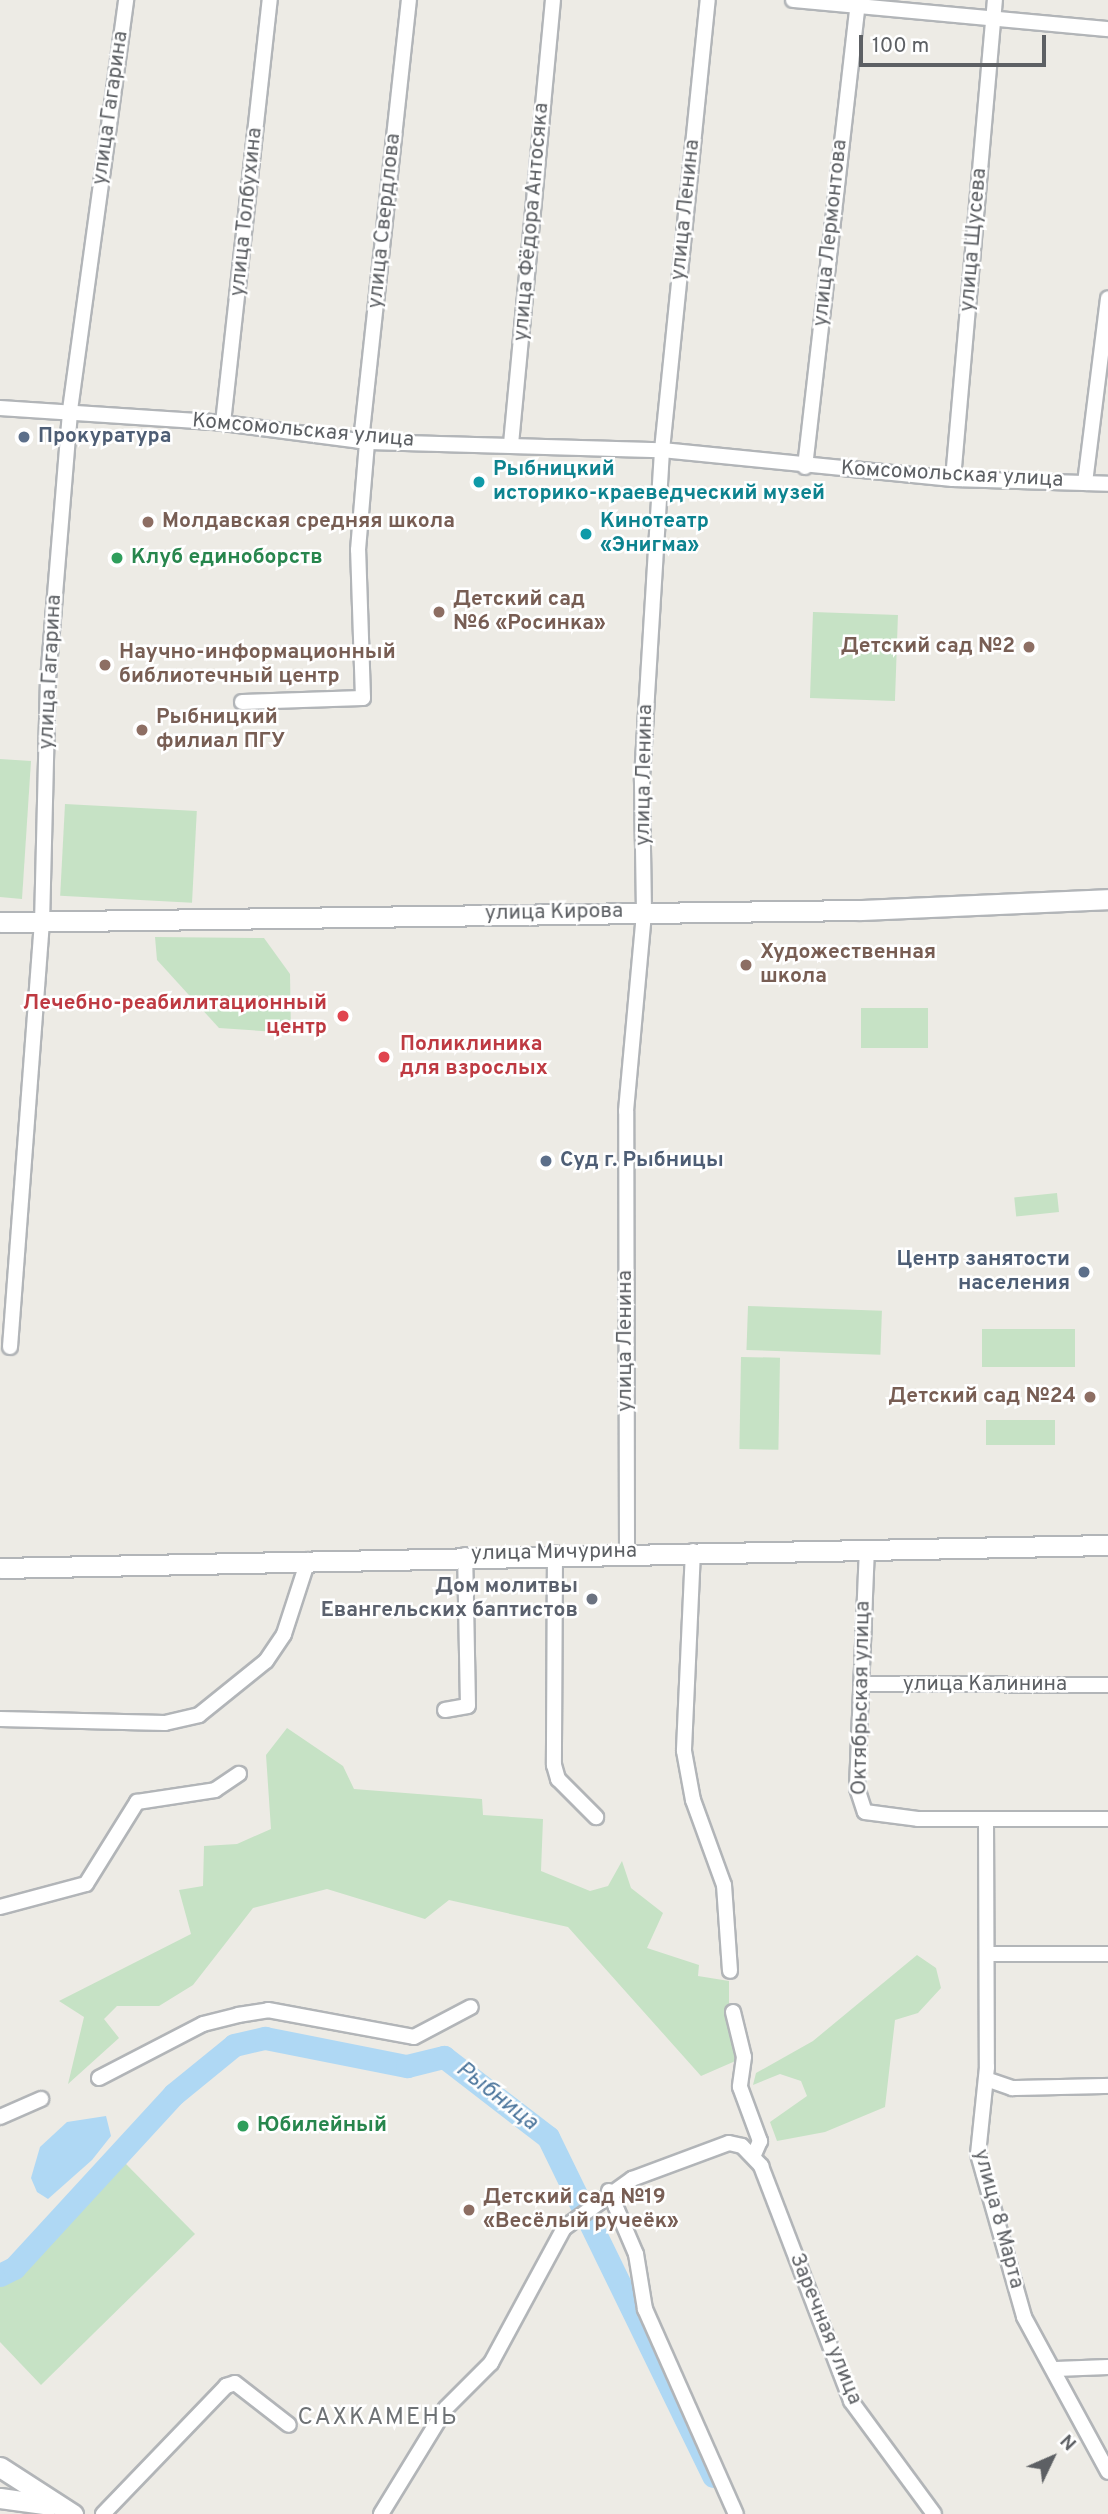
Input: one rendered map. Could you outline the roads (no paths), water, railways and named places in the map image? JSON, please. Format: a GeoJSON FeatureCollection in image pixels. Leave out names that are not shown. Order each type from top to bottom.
{"type":"FeatureCollection","features":[{"type":"Feature","properties":{"kind":"main road","name":"улица Кирова"},"geometry":{"type":"LineString","coordinates":[[0,922],[42,924],[644,912],[1108,899]]}},
{"type":"Feature","properties":{"kind":"main road","name":"улица Мичурина"},"geometry":{"type":"LineString","coordinates":[[0,1567],[555,1553],[1108,1545]]}},
{"type":"Feature","properties":{"kind":"main road"},"geometry":{"type":"LineString","coordinates":[[0,2467],[73,2514]]}},
{"type":"Feature","properties":{"kind":"main road"},"geometry":{"type":"LineString","coordinates":[[0,2498],[40,2501],[73,2514]]}},
{"type":"Feature","properties":{"kind":"street","name":"улица Гагарина"},"geometry":{"type":"LineString","coordinates":[[10,1347],[42,924],[48,680],[70,410],[125,0]]}},
{"type":"Feature","properties":{"kind":"street","name":"улица Толбухина"},"geometry":{"type":"LineString","coordinates":[[223,423],[270,0]]}},
{"type":"Feature","properties":{"kind":"street","name":"улица Свердлова"},"geometry":{"type":"LineString","coordinates":[[242,702],[363,698],[358,550],[364,441],[409,0]]}},
{"type":"Feature","properties":{"kind":"street","name":"улица Фёдора Антосяка"},"geometry":{"type":"LineString","coordinates":[[511,444],[553,0]]}},
{"type":"Feature","properties":{"kind":"street","name":"улица Ленина"},"geometry":{"type":"LineString","coordinates":[[627,1552],[626,1111],[644,912],[642,778],[662,450],[708,0]]}},
{"type":"Feature","properties":{"kind":"street"},"geometry":{"type":"LineString","coordinates":[[793,0],[857,2],[1108,29]]}},
{"type":"Feature","properties":{"kind":"street","name":"улица Щусева"},"geometry":{"type":"LineString","coordinates":[[953,479],[995,0]]}},
{"type":"Feature","properties":{"kind":"street","name":"улица Лермонтова"},"geometry":{"type":"LineString","coordinates":[[805,467],[857,2]]}},
{"type":"Feature","properties":{"kind":"street"},"geometry":{"type":"LineString","coordinates":[[1085,483],[1108,298]]}},
{"type":"Feature","properties":{"kind":"street","name":"Комсомольская улица"},"geometry":{"type":"LineString","coordinates":[[0,408],[70,410],[223,423],[364,441],[662,450],[805,467],[953,479],[1108,484]]}},
{"type":"Feature","properties":{"kind":"street","name":"Октябрьская улица"},"geometry":{"type":"LineString","coordinates":[[867,1548],[857,1788],[865,1812],[986,1819],[1108,1819]]}},
{"type":"Feature","properties":{"kind":"street"},"geometry":{"type":"LineString","coordinates":[[693,1551],[685,1762],[724,1885],[730,1971]]}},
{"type":"Feature","properties":{"kind":"street"},"geometry":{"type":"LineString","coordinates":[[555,1553],[554,1765],[558,1779],[596,1817]]}},
{"type":"Feature","properties":{"kind":"street"},"geometry":{"type":"LineString","coordinates":[[445,1710],[468,1706],[465,1555]]}},
{"type":"Feature","properties":{"kind":"street"},"geometry":{"type":"LineString","coordinates":[[0,1719],[165,1723],[199,1715],[266,1661],[284,1634],[308,1560]]}},
{"type":"Feature","properties":{"kind":"street","name":"улица Калинина"},"geometry":{"type":"LineString","coordinates":[[861,1684],[1108,1685]]}},
{"type":"Feature","properties":{"kind":"street"},"geometry":{"type":"LineString","coordinates":[[0,1907],[86,1884],[137,1802],[215,1790],[239,1774]]}},
{"type":"Feature","properties":{"kind":"street","name":"улица 8 Марта"},"geometry":{"type":"LineString","coordinates":[[986,1819],[986,2080],[978,2154],[1024,2317],[1056,2369],[1064,2401],[1108,2472]]}},
{"type":"Feature","properties":{"kind":"street"},"geometry":{"type":"LineString","coordinates":[[988,1954],[1108,1954]]}},
{"type":"Feature","properties":{"kind":"street"},"geometry":{"type":"LineString","coordinates":[[99,2078],[203,2024],[238,2015],[268,2010],[414,2037],[471,2007]]}},
{"type":"Feature","properties":{"kind":"street"},"geometry":{"type":"LineString","coordinates":[[381,2514],[446,2408],[491,2363],[554,2242],[578,2217],[604,2194],[709,2147],[729,2143],[757,2162],[760,2141],[740,2087],[744,2057],[733,2012]]}},
{"type":"Feature","properties":{"kind":"street"},"geometry":{"type":"LineString","coordinates":[[986,2080],[1012,2088],[1108,2086]]}},
{"type":"Feature","properties":{"kind":"street"},"geometry":{"type":"LineString","coordinates":[[0,2118],[41,2099]]}},
{"type":"Feature","properties":{"kind":"street","name":"Заречная улица"},"geometry":{"type":"LineString","coordinates":[[757,2162],[851,2401],[934,2514]]}},
{"type":"Feature","properties":{"kind":"street"},"geometry":{"type":"LineString","coordinates":[[604,2194],[636,2255],[645,2309],[737,2514]]}},
{"type":"Feature","properties":{"kind":"street"},"geometry":{"type":"LineString","coordinates":[[1056,2369],[1108,2367]]}},
{"type":"Feature","properties":{"kind":"street"},"geometry":{"type":"LineString","coordinates":[[103,2514],[226,2386],[235,2384],[289,2426]]}},
{"type":"Feature","properties":{"kind":"water"},"geometry":{"type":"Polygon","coordinates":[[[106,2116],[111,2136],[92,2160],[48,2199],[37,2192],[31,2178],[40,2147],[67,2122],[106,2116]]]}},
{"type":"Feature","properties":{"kind":"waterway","name":"Рыбница"},"geometry":{"type":"LineString","coordinates":[[0,2275],[14,2268],[174,2094],[234,2045],[265,2038],[407,2066],[444,2057],[548,2137],[713,2476]]}},
{"type":"Feature","properties":{"kind":"place","name":"Прокуратура"},"geometry":{"type":"Point","coordinates":[24,437]}},
{"type":"Feature","properties":{"kind":"place","name":"Рыбницкий историко-краеведческий музей"},"geometry":{"type":"Point","coordinates":[479,482]}},
{"type":"Feature","properties":{"kind":"place","name":"Молдавская средняя школа"},"geometry":{"type":"Point","coordinates":[148,522]}},
{"type":"Feature","properties":{"kind":"place","name":"Кинотеатр «Энигма»"},"geometry":{"type":"Point","coordinates":[586,534]}},
{"type":"Feature","properties":{"kind":"place","name":"Клуб единоборств"},"geometry":{"type":"Point","coordinates":[117,558]}},
{"type":"Feature","properties":{"kind":"place","name":"Детский сад №6 «Росинка»"},"geometry":{"type":"Point","coordinates":[439,612]}},
{"type":"Feature","properties":{"kind":"place","name":"Детский сад №2"},"geometry":{"type":"Point","coordinates":[1029,647]}},
{"type":"Feature","properties":{"kind":"place","name":"Научно-информационный библиотечный центр"},"geometry":{"type":"Point","coordinates":[105,665]}},
{"type":"Feature","properties":{"kind":"place","name":"Рыбницкий филиал ПГУ"},"geometry":{"type":"Point","coordinates":[142,730]}},
{"type":"Feature","properties":{"kind":"place","name":"Художественная школа"},"geometry":{"type":"Point","coordinates":[746,965]}},
{"type":"Feature","properties":{"kind":"place","name":"Лечебно-реабилитационный центр"},"geometry":{"type":"Point","coordinates":[343,1016]}},
{"type":"Feature","properties":{"kind":"place","name":"Поликлиника для взрослых"},"geometry":{"type":"Point","coordinates":[384,1057]}},
{"type":"Feature","properties":{"kind":"place","name":"Суд г. Рыбницы"},"geometry":{"type":"Point","coordinates":[546,1161]}},
{"type":"Feature","properties":{"kind":"place","name":"Центр занятости населения"},"geometry":{"type":"Point","coordinates":[1084,1272]}},
{"type":"Feature","properties":{"kind":"place","name":"Детский сад №24"},"geometry":{"type":"Point","coordinates":[1090,1397]}},
{"type":"Feature","properties":{"kind":"place","name":"Дом молитвы Евангельских баптистов"},"geometry":{"type":"Point","coordinates":[592,1599]}},
{"type":"Feature","properties":{"kind":"place","name":"Юбилейный"},"geometry":{"type":"Point","coordinates":[243,2126]}},
{"type":"Feature","properties":{"kind":"place","name":"Детский сад №19 «Весёлый ручеёк»"},"geometry":{"type":"Point","coordinates":[469,2210]}},
{"type":"Feature","properties":{"kind":"district","name":"САХКАМЕНЬ"},"geometry":{"type":"Point","coordinates":[378,2419]}}]}
